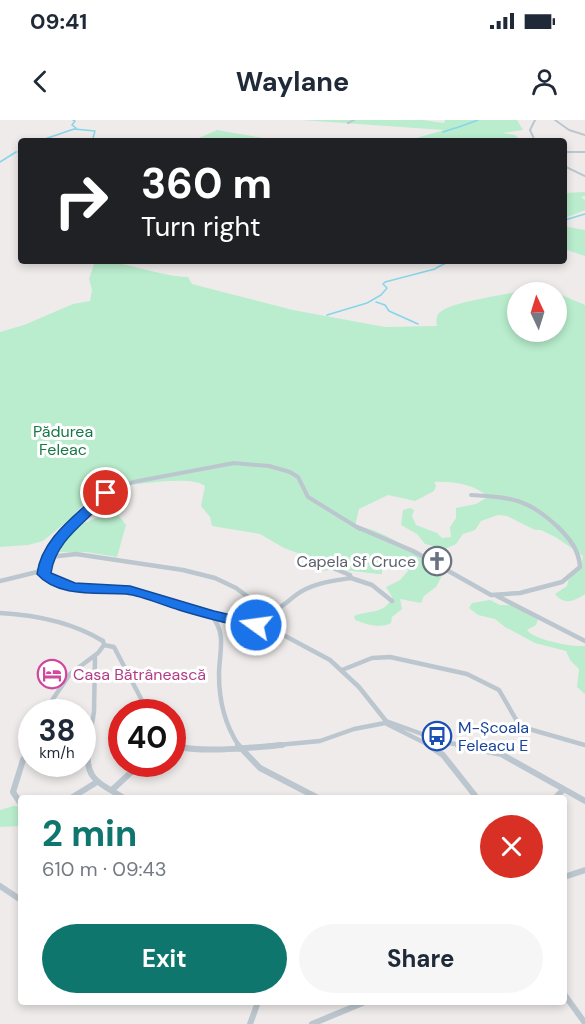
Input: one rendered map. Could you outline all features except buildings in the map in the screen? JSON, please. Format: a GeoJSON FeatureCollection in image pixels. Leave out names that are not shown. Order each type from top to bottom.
{"type":"FeatureCollection","features":[{"type":"Feature","properties":{"kind":"street"},"geometry":{"type":"LineString","coordinates":[[348,123],[354,120]]}},
{"type":"Feature","properties":{"kind":"street"},"geometry":{"type":"LineString","coordinates":[[534,138],[530,130],[535,120]]}},
{"type":"Feature","properties":{"kind":"street"},"geometry":{"type":"LineString","coordinates":[[555,120],[573,132],[585,135]]}},
{"type":"Feature","properties":{"kind":"street"},"geometry":{"type":"LineString","coordinates":[[567,152],[585,152]]}},
{"type":"Feature","properties":{"kind":"street"},"geometry":{"type":"LineString","coordinates":[[567,167],[585,176]]}},
{"type":"Feature","properties":{"kind":"street"},"geometry":{"type":"LineString","coordinates":[[37,572],[50,557],[62,534],[73,526],[97,500],[120,486],[216,466],[248,464],[269,466],[290,472],[297,477],[308,497],[356,527],[413,551],[477,589],[540,616],[585,641]]}},
{"type":"Feature","properties":{"kind":"street"},"geometry":{"type":"LineString","coordinates":[[471,495],[512,498],[538,513],[569,536],[581,558],[580,567],[562,582],[497,596]]}},
{"type":"Feature","properties":{"kind":"street"},"geometry":{"type":"LineString","coordinates":[[50,557],[76,554],[183,570],[215,578],[236,588],[268,612],[274,630]]}},
{"type":"Feature","properties":{"kind":"street"},"geometry":{"type":"LineString","coordinates":[[44,574],[45,564]]}},
{"type":"Feature","properties":{"kind":"street"},"geometry":{"type":"LineString","coordinates":[[314,564],[328,566],[350,575],[351,578]]}},
{"type":"Feature","properties":{"kind":"street"},"geometry":{"type":"LineString","coordinates":[[0,581],[37,572],[61,584],[74,587],[130,590],[212,615],[274,630],[298,641],[342,670],[359,687],[386,722],[443,755],[475,795]]}},
{"type":"Feature","properties":{"kind":"street"},"geometry":{"type":"LineString","coordinates":[[268,612],[282,609],[297,594],[321,582],[351,578],[372,585],[392,602]]}},
{"type":"Feature","properties":{"kind":"street"},"geometry":{"type":"LineString","coordinates":[[0,613],[31,616],[82,630],[98,637],[104,645]]}},
{"type":"Feature","properties":{"kind":"street"},"geometry":{"type":"LineString","coordinates":[[212,615],[223,632],[224,644],[219,661],[225,722],[233,739],[253,762],[313,795]]}},
{"type":"Feature","properties":{"kind":"street"},"geometry":{"type":"LineString","coordinates":[[53,699],[74,669],[94,657],[104,645]]}},
{"type":"Feature","properties":{"kind":"street"},"geometry":{"type":"LineString","coordinates":[[104,645],[114,647],[141,699]]}},
{"type":"Feature","properties":{"kind":"street"},"geometry":{"type":"LineString","coordinates":[[94,657],[94,712],[86,762],[88,771],[97,782],[120,795]]}},
{"type":"Feature","properties":{"kind":"street"},"geometry":{"type":"LineString","coordinates":[[342,670],[362,661],[390,657],[467,674],[499,690],[518,723],[529,729],[585,745]]}},
{"type":"Feature","properties":{"kind":"street"},"geometry":{"type":"LineString","coordinates":[[186,749],[231,747],[243,749],[320,741],[354,729],[386,722],[444,742],[501,754],[585,801]]}},
{"type":"Feature","properties":{"kind":"street"},"geometry":{"type":"LineString","coordinates":[[18,776],[13,792],[18,800]]}},
{"type":"Feature","properties":{"kind":"street"},"geometry":{"type":"LineString","coordinates":[[112,790],[126,777]]}},
{"type":"Feature","properties":{"kind":"street"},"geometry":{"type":"LineString","coordinates":[[76,795],[97,782]]}},
{"type":"Feature","properties":{"kind":"street"},"geometry":{"type":"LineString","coordinates":[[558,795],[564,790]]}},
{"type":"Feature","properties":{"kind":"street"},"geometry":{"type":"LineString","coordinates":[[567,876],[585,870]]}},
{"type":"Feature","properties":{"kind":"street"},"geometry":{"type":"LineString","coordinates":[[0,886],[18,898]]}},
{"type":"Feature","properties":{"kind":"street"},"geometry":{"type":"LineString","coordinates":[[567,997],[585,1023]]}},
{"type":"Feature","properties":{"kind":"street"},"geometry":{"type":"LineString","coordinates":[[250,1024],[257,1005]]}},
{"type":"Feature","properties":{"kind":"street"},"geometry":{"type":"LineString","coordinates":[[312,1024],[358,1005]]}},
{"type":"Feature","properties":{"kind":"green space"},"geometry":{"type":"Polygon","coordinates":[[[301,120],[423,120],[444,123],[445,120],[517,120],[523,130],[503,133],[515,135],[518,138],[416,138],[444,130],[301,120]]]}},
{"type":"Feature","properties":{"kind":"green space"},"geometry":{"type":"Polygon","coordinates":[[[217,130],[263,138],[199,138],[217,130]]]}},
{"type":"Feature","properties":{"kind":"green space"},"geometry":{"type":"Polygon","coordinates":[[[585,192],[585,196],[581,197],[585,200],[585,210],[567,217],[567,193],[585,192]]]}},
{"type":"Feature","properties":{"kind":"green space"},"geometry":{"type":"Polygon","coordinates":[[[567,226],[585,230],[585,256],[567,250],[567,226]]]}},
{"type":"Feature","properties":{"kind":"green space","name":"Pădurea Feleac"},"geometry":{"type":"Polygon","coordinates":[[[94,264],[123,264],[188,277],[192,284],[293,310],[385,327],[437,326],[437,316],[445,309],[507,294],[507,342],[567,342],[567,297],[585,305],[585,594],[577,599],[566,601],[555,594],[567,586],[569,578],[581,569],[583,556],[557,538],[507,516],[498,515],[481,521],[475,530],[463,534],[456,544],[445,549],[425,544],[417,534],[401,525],[403,510],[410,508],[414,510],[412,516],[416,525],[437,533],[442,538],[451,537],[450,527],[456,518],[456,508],[476,504],[488,497],[470,486],[448,482],[434,482],[436,486],[434,491],[415,501],[388,495],[359,509],[355,526],[388,537],[440,569],[443,574],[436,587],[424,596],[421,603],[400,599],[402,609],[392,617],[391,623],[383,626],[359,622],[354,616],[385,607],[392,597],[386,587],[400,580],[408,571],[406,566],[391,563],[382,568],[382,574],[336,569],[323,571],[307,563],[306,556],[284,548],[260,534],[212,526],[210,517],[201,506],[205,486],[190,481],[130,485],[130,482],[124,481],[91,496],[70,519],[43,541],[28,545],[0,547],[0,332],[24,325],[73,304],[90,301],[92,290],[89,279],[94,264]]]}},
{"type":"Feature","properties":{"kind":"green space"},"geometry":{"type":"Polygon","coordinates":[[[116,512],[126,525],[117,557],[86,552],[57,552],[61,538],[65,534],[78,526],[116,512]]]}},
{"type":"Feature","properties":{"kind":"green space"},"geometry":{"type":"Polygon","coordinates":[[[490,600],[500,605],[513,605],[538,619],[536,625],[527,630],[537,637],[563,644],[585,646],[585,694],[577,687],[579,669],[570,660],[566,651],[535,643],[495,619],[478,615],[469,608],[472,603],[490,600]]]}},
{"type":"Feature","properties":{"kind":"green space"},"geometry":{"type":"Polygon","coordinates":[[[18,806],[18,826],[0,827],[0,810],[18,806]]]}},
{"type":"Feature","properties":{"kind":"waterway"},"geometry":{"type":"LineString","coordinates":[[73,120],[75,121],[72,125],[76,128]]}},
{"type":"Feature","properties":{"kind":"waterway"},"geometry":{"type":"LineString","coordinates":[[456,128],[478,120]]}},
{"type":"Feature","properties":{"kind":"waterway"},"geometry":{"type":"LineString","coordinates":[[443,132],[455,128]]}},
{"type":"Feature","properties":{"kind":"waterway"},"geometry":{"type":"LineString","coordinates":[[48,138],[74,129],[95,131],[93,138]]}},
{"type":"Feature","properties":{"kind":"waterway"},"geometry":{"type":"LineString","coordinates":[[0,162],[16,152]]}},
{"type":"Feature","properties":{"kind":"waterway"},"geometry":{"type":"LineString","coordinates":[[567,219],[585,214]]}},
{"type":"Feature","properties":{"kind":"waterway"},"geometry":{"type":"LineString","coordinates":[[436,268],[444,264]]}},
{"type":"Feature","properties":{"kind":"waterway"},"geometry":{"type":"LineString","coordinates":[[327,315],[367,303],[381,295],[387,288],[383,284],[385,282],[435,269]]}},
{"type":"Feature","properties":{"kind":"waterway"},"geometry":{"type":"LineString","coordinates":[[376,302],[385,305],[389,311],[418,324]]}},
{"type":"Feature","properties":{"kind":"place","name":"Capela Sf Cruce"},"geometry":{"type":"Point","coordinates":[437,561]}},
{"type":"Feature","properties":{"kind":"place","name":"Casa Bătrânească"},"geometry":{"type":"Point","coordinates":[52,674]}},
{"type":"Feature","properties":{"kind":"place","name":"M-Școala Feleacu E"},"geometry":{"type":"Point","coordinates":[437,736]}},
{"type":"Feature","properties":{"kind":"route"},"geometry":{"type":"LineString","coordinates":[[106,493],[56,541],[45,564],[44,574],[61,584],[90,589],[130,590],[212,615],[256,625]]}}]}
